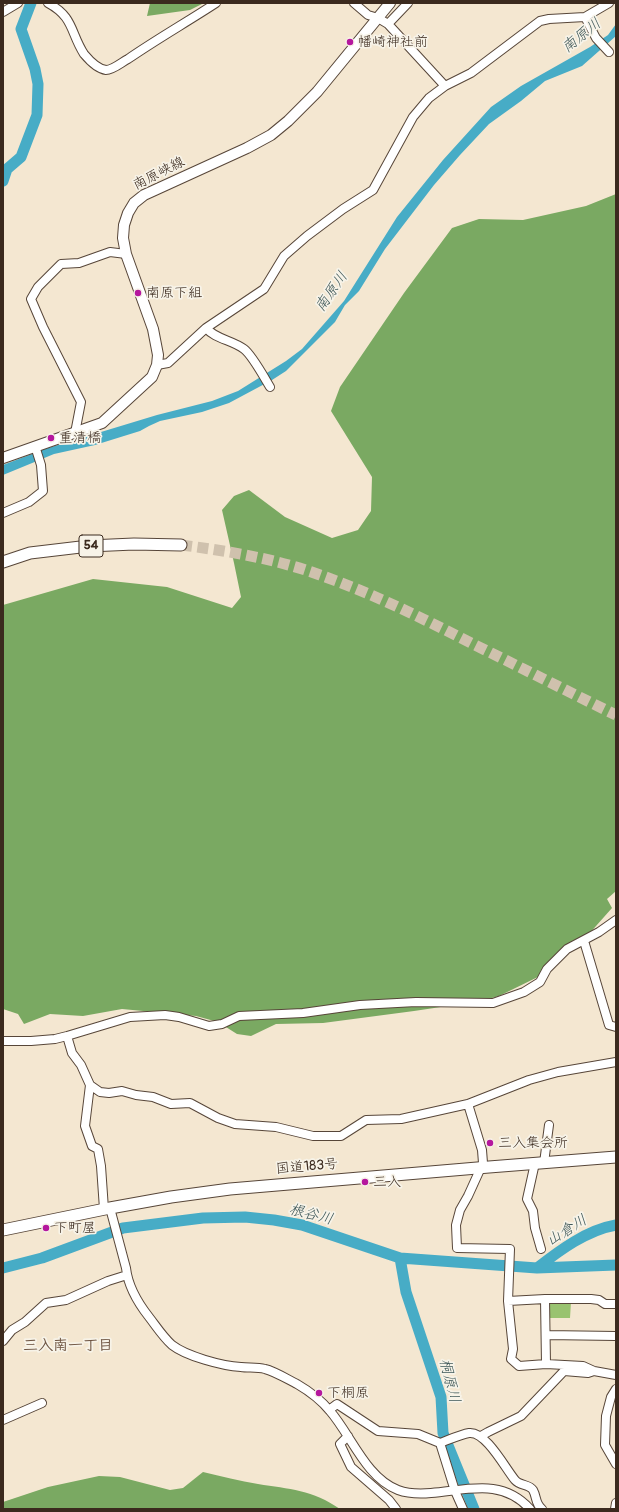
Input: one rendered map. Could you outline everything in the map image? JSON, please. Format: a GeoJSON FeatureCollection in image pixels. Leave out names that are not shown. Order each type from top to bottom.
{"type":"FeatureCollection","features":[{"type":"Feature","properties":{"kind":"highway","name":"54"},"geometry":{"type":"LineString","coordinates":[[3,562],[30,553],[89,546],[134,544],[181,545]]}},
{"type":"Feature","properties":{"kind":"highway","name":"国道183号"},"geometry":{"type":"LineString","coordinates":[[3,1230],[107,1208],[230,1189],[616,1158]]}},
{"type":"Feature","properties":{"kind":"main road","name":"南原峡線"},"geometry":{"type":"LineString","coordinates":[[158,365],[154,329],[126,254],[123,238],[124,225],[128,213],[134,203],[144,195],[247,148],[271,134],[293,116],[317,92],[390,3]]}},
{"type":"Feature","properties":{"kind":"main road"},"geometry":{"type":"LineString","coordinates":[[3,458],[36,448],[102,423],[152,376],[158,365]]}},
{"type":"Feature","properties":{"kind":"street"},"geometry":{"type":"LineString","coordinates":[[3,12],[18,3]]}},
{"type":"Feature","properties":{"kind":"street"},"geometry":{"type":"LineString","coordinates":[[48,3],[64,13],[88,58],[97,66],[108,70],[116,67],[165,34],[216,3]]}},
{"type":"Feature","properties":{"kind":"street"},"geometry":{"type":"LineString","coordinates":[[354,3],[368,15],[378,18],[388,24],[446,86]]}},
{"type":"Feature","properties":{"kind":"street"},"geometry":{"type":"LineString","coordinates":[[388,24],[408,3]]}},
{"type":"Feature","properties":{"kind":"street"},"geometry":{"type":"LineString","coordinates":[[158,365],[168,363],[206,328],[264,289],[284,256],[307,236],[343,209],[373,190],[413,118],[429,98],[446,86],[472,73],[540,21],[585,16],[605,4]]}},
{"type":"Feature","properties":{"kind":"street"},"geometry":{"type":"LineString","coordinates":[[585,16],[596,38],[609,52]]}},
{"type":"Feature","properties":{"kind":"street"},"geometry":{"type":"LineString","coordinates":[[75,433],[80,402],[42,328],[31,299],[38,287],[61,264],[79,262],[110,252],[126,254]]}},
{"type":"Feature","properties":{"kind":"street"},"geometry":{"type":"LineString","coordinates":[[206,328],[219,337],[245,349],[270,387]]}},
{"type":"Feature","properties":{"kind":"street"},"geometry":{"type":"LineString","coordinates":[[3,513],[29,502],[43,491],[41,465],[36,448]]}},
{"type":"Feature","properties":{"kind":"street"},"geometry":{"type":"LineString","coordinates":[[3,1041],[31,1041],[67,1036],[130,1017],[165,1015],[179,1017],[209,1026],[222,1024],[239,1016],[303,1013],[360,1005],[416,1002],[493,1003],[524,992],[540,982],[547,969],[567,949],[610,926],[616,920]]}},
{"type":"Feature","properties":{"kind":"street"},"geometry":{"type":"LineString","coordinates":[[584,941],[609,1025],[616,1027]]}},
{"type":"Feature","properties":{"kind":"street"},"geometry":{"type":"LineString","coordinates":[[67,1036],[72,1053],[81,1065],[90,1085],[100,1092],[122,1092],[153,1097],[171,1104],[190,1103],[218,1118],[235,1124],[276,1128],[313,1136],[341,1136],[366,1120],[401,1119],[468,1104],[529,1080],[558,1072],[616,1062]]}},
{"type":"Feature","properties":{"kind":"street"},"geometry":{"type":"LineString","coordinates":[[90,1085],[85,1126],[92,1146],[98,1149],[107,1208],[113,1223],[132,1291],[144,1310],[172,1344],[194,1357],[239,1367],[265,1368],[313,1394],[329,1410],[366,1464],[378,1476],[397,1490],[415,1494],[476,1488],[494,1488],[515,1496],[530,1509]]}},
{"type":"Feature","properties":{"kind":"street"},"geometry":{"type":"LineString","coordinates":[[468,1104],[482,1150],[483,1163],[460,1210],[456,1225],[457,1248],[510,1249],[508,1301],[513,1349],[511,1359],[519,1366],[546,1364],[583,1366],[594,1371],[616,1375]]}},
{"type":"Feature","properties":{"kind":"street"},"geometry":{"type":"LineString","coordinates":[[541,1249],[535,1228],[534,1211],[527,1200],[549,1125]]}},
{"type":"Feature","properties":{"kind":"street"},"geometry":{"type":"LineString","coordinates":[[3,1341],[12,1330],[25,1322],[46,1303],[66,1300],[126,1272]]}},
{"type":"Feature","properties":{"kind":"street"},"geometry":{"type":"LineString","coordinates":[[545,1299],[546,1364]]}},
{"type":"Feature","properties":{"kind":"street"},"geometry":{"type":"LineString","coordinates":[[508,1301],[591,1299],[599,1300],[604,1304],[616,1304]]}},
{"type":"Feature","properties":{"kind":"street"},"geometry":{"type":"LineString","coordinates":[[546,1335],[616,1336]]}},
{"type":"Feature","properties":{"kind":"street"},"geometry":{"type":"LineString","coordinates":[[481,1436],[521,1416],[564,1371],[588,1373],[594,1371]]}},
{"type":"Feature","properties":{"kind":"street"},"geometry":{"type":"LineString","coordinates":[[616,1388],[609,1404],[606,1416],[605,1445],[616,1464]]}},
{"type":"Feature","properties":{"kind":"street"},"geometry":{"type":"LineString","coordinates":[[3,1420],[42,1403]]}},
{"type":"Feature","properties":{"kind":"street"},"geometry":{"type":"LineString","coordinates":[[329,1410],[337,1404],[378,1430],[399,1434],[418,1434],[441,1443],[469,1433],[475,1433],[481,1436],[519,1484],[528,1486],[532,1489],[536,1503],[542,1509]]}},
{"type":"Feature","properties":{"kind":"street"},"geometry":{"type":"LineString","coordinates":[[609,1404],[616,1409]]}},
{"type":"Feature","properties":{"kind":"street"},"geometry":{"type":"LineString","coordinates":[[348,1436],[340,1444],[351,1467],[389,1500],[396,1509]]}},
{"type":"Feature","properties":{"kind":"street"},"geometry":{"type":"LineString","coordinates":[[441,1443],[463,1509]]}},
{"type":"Feature","properties":{"kind":"street"},"geometry":{"type":"LineString","coordinates":[[515,1496],[519,1484]]}},
{"type":"Feature","properties":{"kind":"street"},"geometry":{"type":"LineString","coordinates":[[615,1509],[616,1503]]}},
{"type":"Feature","properties":{"kind":"green space"},"geometry":{"type":"Polygon","coordinates":[[[150,3],[204,3],[190,10],[147,16],[150,3]]]}},
{"type":"Feature","properties":{"kind":"green space"},"geometry":{"type":"Polygon","coordinates":[[[616,194],[616,891],[607,899],[612,908],[580,944],[544,974],[499,996],[481,1001],[323,1023],[276,1024],[251,1036],[237,1034],[218,1022],[196,1016],[122,1009],[83,1016],[50,1014],[24,1024],[18,1014],[3,1009],[3,605],[93,579],[167,587],[232,608],[241,597],[222,510],[234,496],[249,490],[285,517],[332,538],[358,530],[371,511],[372,477],[331,411],[340,387],[404,293],[452,228],[479,219],[523,220],[586,206],[616,194]]]}},
{"type":"Feature","properties":{"kind":"green space"},"geometry":{"type":"Polygon","coordinates":[[[551,1302],[571,1302],[570,1318],[548,1318],[547,1306],[551,1302]]]}},
{"type":"Feature","properties":{"kind":"green space"},"geometry":{"type":"Polygon","coordinates":[[[203,1472],[251,1483],[300,1491],[320,1498],[340,1509],[3,1509],[3,1502],[48,1487],[99,1476],[120,1477],[170,1490],[183,1488],[203,1472]]]}},
{"type":"Feature","properties":{"kind":"water"},"geometry":{"type":"Polygon","coordinates":[[[616,24],[616,36],[582,66],[545,81],[521,101],[489,124],[434,185],[385,249],[359,291],[345,305],[335,322],[286,371],[229,403],[202,412],[160,421],[140,431],[95,445],[54,454],[3,475],[3,465],[45,449],[157,415],[212,401],[238,391],[286,361],[302,349],[344,301],[397,217],[443,160],[491,107],[521,86],[590,47],[608,35],[616,24]]]}},
{"type":"Feature","properties":{"kind":"waterway"},"geometry":{"type":"LineString","coordinates":[[3,181],[7,169],[21,157],[37,115],[38,84],[35,69],[21,29],[31,3]]}},
{"type":"Feature","properties":{"kind":"waterway","name":"根谷川"},"geometry":{"type":"LineString","coordinates":[[3,1268],[42,1258],[123,1228],[203,1218],[245,1217],[302,1225],[400,1258],[537,1268],[616,1265]]}},
{"type":"Feature","properties":{"kind":"waterway","name":"山倉川"},"geometry":{"type":"LineString","coordinates":[[537,1268],[555,1254],[584,1236],[616,1225]]}},
{"type":"Feature","properties":{"kind":"waterway","name":"桐原川"},"geometry":{"type":"LineString","coordinates":[[400,1258],[406,1292],[441,1397],[443,1433],[474,1509]]}},
{"type":"Feature","properties":{"kind":"tunnel"},"geometry":{"type":"LineString","coordinates":[[181,545],[269,560],[303,569],[340,582],[418,616],[616,715]]}},
{"type":"Feature","properties":{"kind":"place","name":"幡崎神社前"},"geometry":{"type":"Point","coordinates":[350,42]}},
{"type":"Feature","properties":{"kind":"place","name":"南原下組"},"geometry":{"type":"Point","coordinates":[138,293]}},
{"type":"Feature","properties":{"kind":"place","name":"重清橋"},"geometry":{"type":"Point","coordinates":[51,438]}},
{"type":"Feature","properties":{"kind":"place","name":"三入集会所"},"geometry":{"type":"Point","coordinates":[490,1143]}},
{"type":"Feature","properties":{"kind":"place","name":"三入"},"geometry":{"type":"Point","coordinates":[365,1182]}},
{"type":"Feature","properties":{"kind":"place","name":"下町屋"},"geometry":{"type":"Point","coordinates":[46,1228]}},
{"type":"Feature","properties":{"kind":"place","name":"下桐原"},"geometry":{"type":"Point","coordinates":[319,1393]}},
{"type":"Feature","properties":{"kind":"district","name":"三入南一丁目"},"geometry":{"type":"Point","coordinates":[68,1346]}},
{"type":"Feature","properties":{"kind":"water label","name":"南原川"},"geometry":{"type":"Point","coordinates":[582,36]}},
{"type":"Feature","properties":{"kind":"water label","name":"南原川"},"geometry":{"type":"Point","coordinates":[332,292]}}]}
